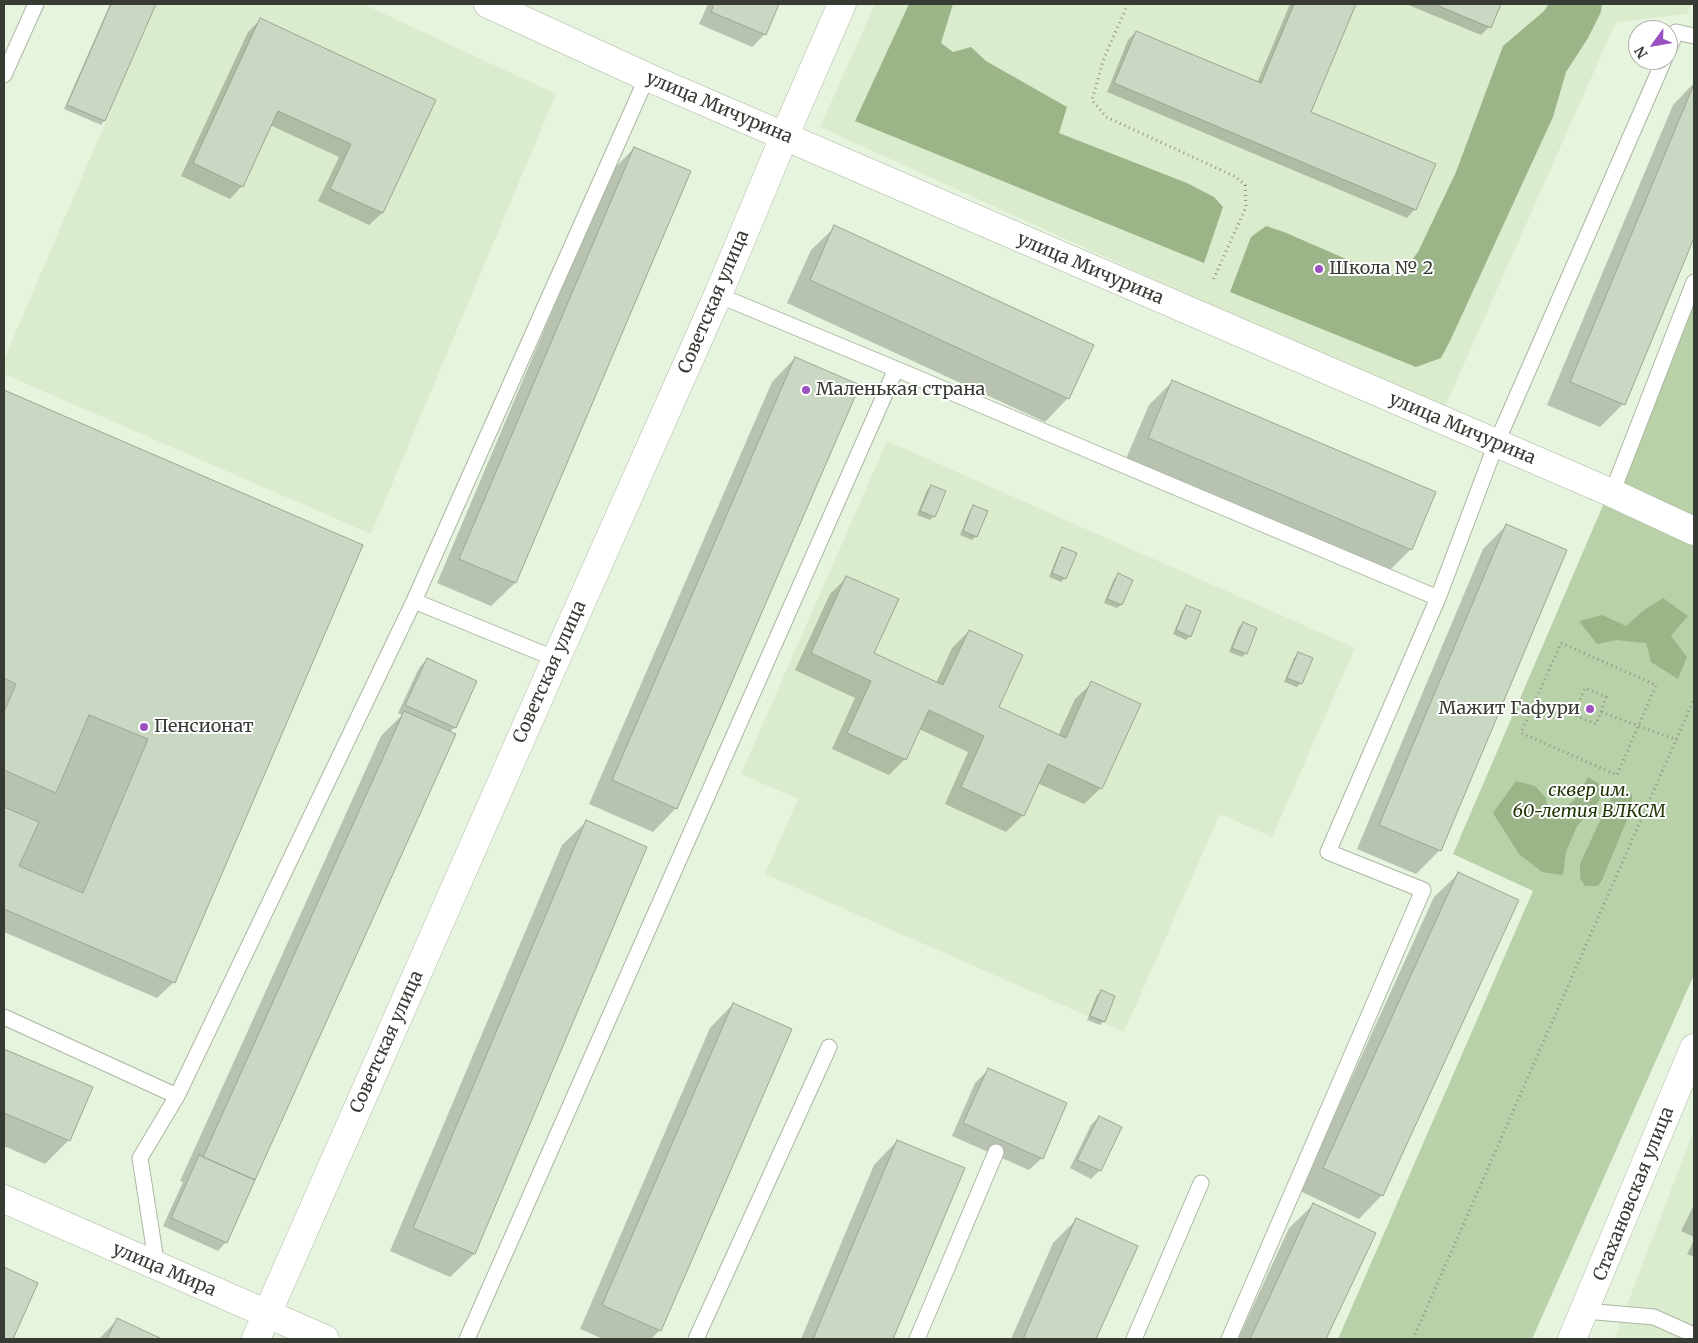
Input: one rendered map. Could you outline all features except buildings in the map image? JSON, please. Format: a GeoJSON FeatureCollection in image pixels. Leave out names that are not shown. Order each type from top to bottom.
{"type":"FeatureCollection","features":[{"type":"Feature","properties":{"kind":"street","name":"улица Мичурина"},"geometry":{"type":"LineString","coordinates":[[488,4],[784,137],[1612,493],[1694,531]]}},
{"type":"Feature","properties":{"kind":"street","name":"Советская улица"},"geometry":{"type":"LineString","coordinates":[[256,1339],[718,295],[842,4]]}},
{"type":"Feature","properties":{"kind":"street","name":"Стахановская улица"},"geometry":{"type":"LineString","coordinates":[[1572,1339],[1694,1048]]}},
{"type":"Feature","properties":{"kind":"street","name":"улица Мира"},"geometry":{"type":"LineString","coordinates":[[4,1199],[324,1339]]}},
{"type":"Feature","properties":{"kind":"lane"},"geometry":{"type":"LineString","coordinates":[[4,75],[36,4]]}},
{"type":"Feature","properties":{"kind":"lane"},"geometry":{"type":"LineString","coordinates":[[1678,32],[1694,36]]}},
{"type":"Feature","properties":{"kind":"lane"},"geometry":{"type":"LineString","coordinates":[[1229,1339],[1423,890],[1328,852],[1438,598],[1496,444],[1660,70]]}},
{"type":"Feature","properties":{"kind":"lane"},"geometry":{"type":"LineString","coordinates":[[157,1267],[140,1158],[177,1096],[414,601],[647,77]]}},
{"type":"Feature","properties":{"kind":"lane"},"geometry":{"type":"LineString","coordinates":[[1612,493],[1694,282]]}},
{"type":"Feature","properties":{"kind":"lane"},"geometry":{"type":"LineString","coordinates":[[718,295],[1438,598]]}},
{"type":"Feature","properties":{"kind":"lane"},"geometry":{"type":"LineString","coordinates":[[467,1339],[896,369]]}},
{"type":"Feature","properties":{"kind":"lane"},"geometry":{"type":"LineString","coordinates":[[414,601],[556,659]]}},
{"type":"Feature","properties":{"kind":"lane"},"geometry":{"type":"LineString","coordinates":[[4,1017],[177,1096]]}},
{"type":"Feature","properties":{"kind":"lane"},"geometry":{"type":"LineString","coordinates":[[696,1339],[829,1047]]}},
{"type":"Feature","properties":{"kind":"lane"},"geometry":{"type":"LineString","coordinates":[[917,1339],[996,1152]]}},
{"type":"Feature","properties":{"kind":"lane"},"geometry":{"type":"LineString","coordinates":[[1134,1339],[1201,1183]]}},
{"type":"Feature","properties":{"kind":"lane"},"geometry":{"type":"LineString","coordinates":[[1585,1311],[1654,1317],[1694,1335]]}},
{"type":"Feature","properties":{"kind":"path"},"geometry":{"type":"LineString","coordinates":[[1128,4],[1104,58],[1092,100],[1106,117],[1236,177],[1245,185],[1246,207],[1213,280]]}},
{"type":"Feature","properties":{"kind":"path"},"geometry":{"type":"LineString","coordinates":[[1561,643],[1656,685],[1638,726],[1617,775],[1521,733],[1561,643]]}},
{"type":"Feature","properties":{"kind":"path"},"geometry":{"type":"LineString","coordinates":[[1585,688],[1606,697],[1600,712],[1596,724],[1574,716],[1585,688]]}},
{"type":"Feature","properties":{"kind":"path"},"geometry":{"type":"LineString","coordinates":[[1413,1339],[1694,699]]}},
{"type":"Feature","properties":{"kind":"path"},"geometry":{"type":"LineString","coordinates":[[1600,712],[1677,740]]}},
{"type":"Feature","properties":{"kind":"shaded area"},"geometry":{"type":"Polygon","coordinates":[[[156,4],[363,4],[556,94],[371,534],[4,374],[4,360],[156,4]]]}},
{"type":"Feature","properties":{"kind":"shaded area","name":"Школа № 2"},"geometry":{"type":"Polygon","coordinates":[[[875,4],[1691,4],[1687,14],[1616,22],[1443,411],[820,127],[875,4]]]}},
{"type":"Feature","properties":{"kind":"shaded area"},"geometry":{"type":"Polygon","coordinates":[[[887,441],[1355,648],[1272,837],[1220,814],[1124,1032],[765,874],[798,799],[741,774],[887,441]]]}},
{"type":"Feature","properties":{"kind":"shaded area"},"geometry":{"type":"Polygon","coordinates":[[[1694,1130],[1694,1339],[1614,1339],[1694,1130]]]}},
{"type":"Feature","properties":{"kind":"green space"},"geometry":{"type":"Polygon","coordinates":[[[909,4],[953,4],[941,43],[953,52],[971,47],[986,61],[1067,107],[1059,133],[1187,183],[1214,197],[1223,207],[1204,263],[855,121],[909,4]]]}},
{"type":"Feature","properties":{"kind":"green space"},"geometry":{"type":"Polygon","coordinates":[[[1549,4],[1602,4],[1601,12],[1588,38],[1566,72],[1553,117],[1441,358],[1416,367],[1230,292],[1251,237],[1266,226],[1376,272],[1400,275],[1418,252],[1456,172],[1503,46],[1544,11],[1549,4]]]}},
{"type":"Feature","properties":{"kind":"green space","name":"сквер им. 60-летия ВЛКСМ"},"geometry":{"type":"Polygon","coordinates":[[[1694,294],[1694,975],[1532,1339],[1338,1339],[1533,891],[1453,854],[1694,294]]]}},
{"type":"Feature","properties":{"kind":"green space"},"geometry":{"type":"Polygon","coordinates":[[[1663,598],[1688,616],[1671,636],[1687,657],[1678,679],[1651,662],[1646,643],[1616,640],[1597,644],[1579,621],[1602,615],[1626,626],[1644,610],[1663,598]]]}},
{"type":"Feature","properties":{"kind":"green space"},"geometry":{"type":"Polygon","coordinates":[[[1588,777],[1606,788],[1595,807],[1577,826],[1566,852],[1563,875],[1542,872],[1519,854],[1493,813],[1516,781],[1535,786],[1546,798],[1549,816],[1556,816],[1577,797],[1588,777]]]}},
{"type":"Feature","properties":{"kind":"green space"},"geometry":{"type":"Polygon","coordinates":[[[1619,788],[1632,794],[1632,808],[1602,880],[1598,886],[1585,886],[1580,878],[1580,864],[1609,801],[1619,788]]]}},
{"type":"Feature","properties":{"kind":"place","name":"Школа № 2"},"geometry":{"type":"Point","coordinates":[1319,269]}},
{"type":"Feature","properties":{"kind":"place","name":"Маленькая страна"},"geometry":{"type":"Point","coordinates":[806,390]}},
{"type":"Feature","properties":{"kind":"place","name":"Мажит Гафури"},"geometry":{"type":"Point","coordinates":[1590,709]}},
{"type":"Feature","properties":{"kind":"place","name":"Пенсионат"},"geometry":{"type":"Point","coordinates":[144,727]}}]}
